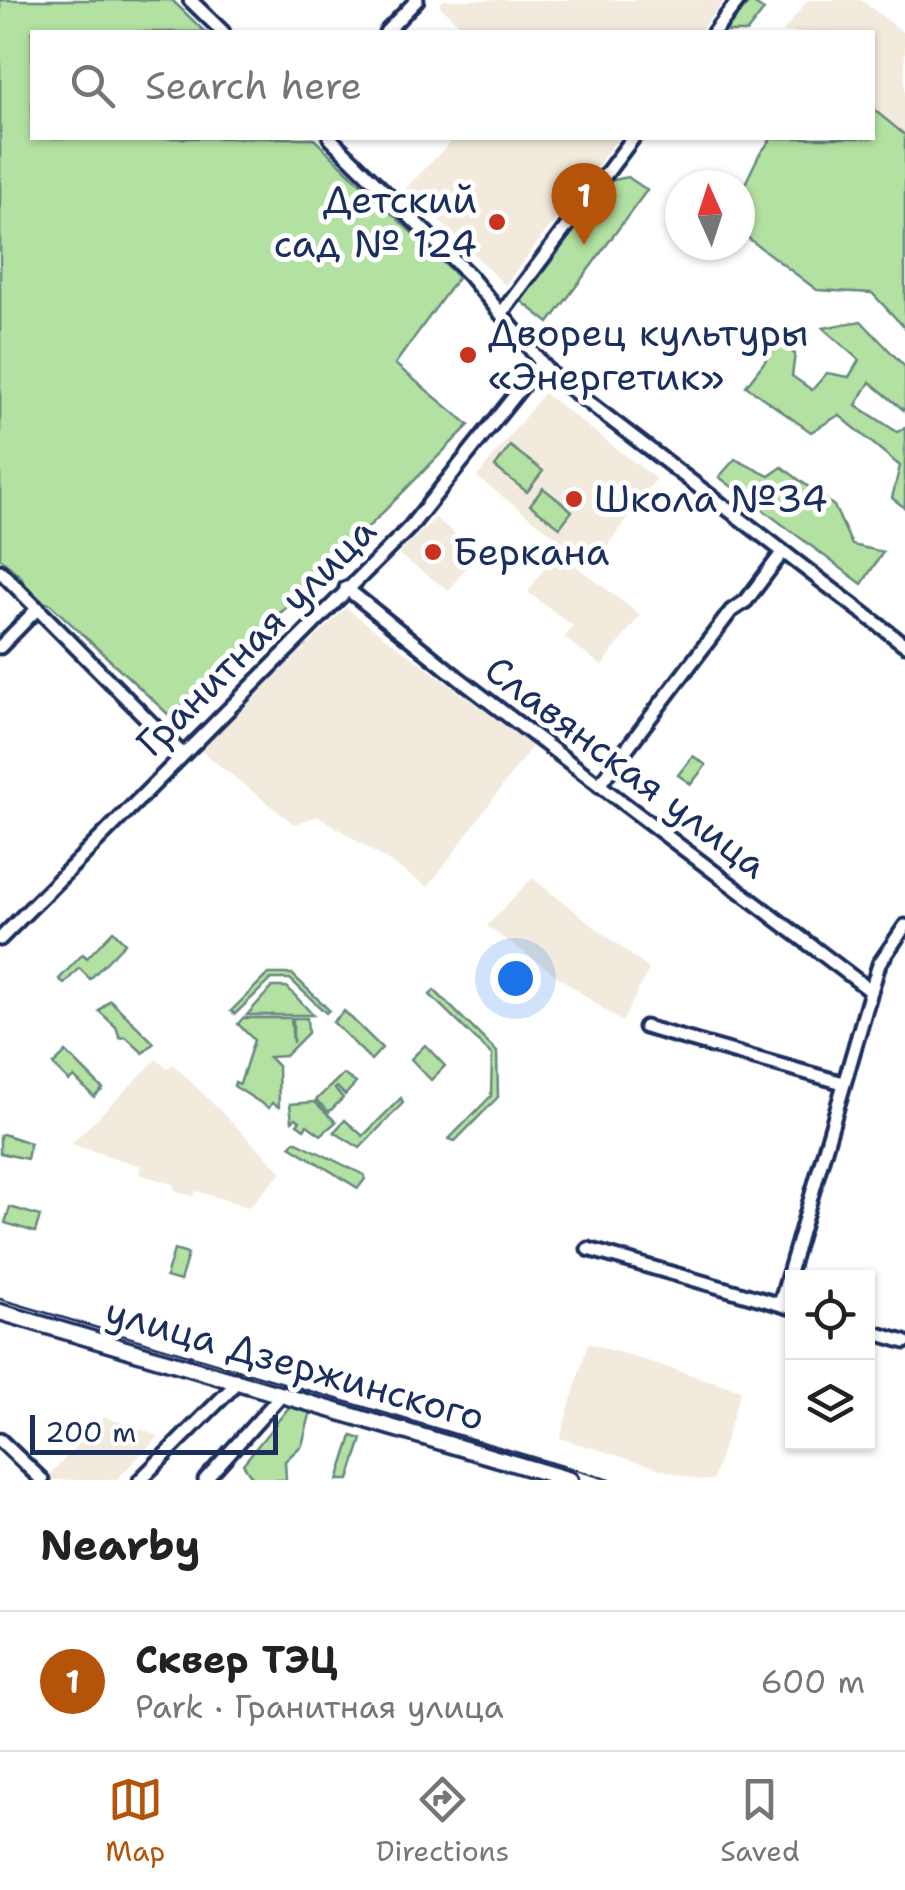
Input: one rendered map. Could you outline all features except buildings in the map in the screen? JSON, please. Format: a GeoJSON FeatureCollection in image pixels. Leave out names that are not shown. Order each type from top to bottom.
{"type":"FeatureCollection","features":[{"type":"Feature","properties":{"kind":"main road","name":"улица Дзержинского"},"geometry":{"type":"LineString","coordinates":[[0,1312],[570,1480]]}},
{"type":"Feature","properties":{"kind":"street"},"geometry":{"type":"LineString","coordinates":[[190,0],[221,30]]}},
{"type":"Feature","properties":{"kind":"street"},"geometry":{"type":"LineString","coordinates":[[388,30],[417,0]]}},
{"type":"Feature","properties":{"kind":"street"},"geometry":{"type":"LineString","coordinates":[[716,30],[739,0]]}},
{"type":"Feature","properties":{"kind":"street"},"geometry":{"type":"LineString","coordinates":[[332,140],[458,263],[540,364],[905,645]]}},
{"type":"Feature","properties":{"kind":"street"},"geometry":{"type":"LineString","coordinates":[[502,314],[632,140]]}},
{"type":"Feature","properties":{"kind":"street","name":"Гранитная улица"},"geometry":{"type":"LineString","coordinates":[[0,939],[410,526],[540,364]]}},
{"type":"Feature","properties":{"kind":"street"},"geometry":{"type":"LineString","coordinates":[[599,785],[731,611],[746,600],[782,552]]}},
{"type":"Feature","properties":{"kind":"street"},"geometry":{"type":"LineString","coordinates":[[0,571],[181,754]]}},
{"type":"Feature","properties":{"kind":"street","name":"Славянская улица"},"geometry":{"type":"LineString","coordinates":[[346,588],[871,991]]}},
{"type":"Feature","properties":{"kind":"street"},"geometry":{"type":"LineString","coordinates":[[0,647],[38,608]]}},
{"type":"Feature","properties":{"kind":"street"},"geometry":{"type":"LineString","coordinates":[[795,1270],[843,1083],[879,964],[905,926]]}},
{"type":"Feature","properties":{"kind":"street"},"geometry":{"type":"LineString","coordinates":[[644,1028],[843,1083]]}},
{"type":"Feature","properties":{"kind":"street"},"geometry":{"type":"LineString","coordinates":[[588,1248],[785,1306]]}},
{"type":"Feature","properties":{"kind":"street"},"geometry":{"type":"LineString","coordinates":[[875,1333],[905,1342]]}},
{"type":"Feature","properties":{"kind":"street"},"geometry":{"type":"LineString","coordinates":[[140,1480],[231,1389],[235,1379]]}},
{"type":"Feature","properties":{"kind":"street"},"geometry":{"type":"LineString","coordinates":[[205,1480],[283,1393]]}},
{"type":"Feature","properties":{"kind":"street"},"geometry":{"type":"LineString","coordinates":[[0,1440],[42,1480]]}},
{"type":"Feature","properties":{"kind":"shaded area"},"geometry":{"type":"Polygon","coordinates":[[[444,0],[725,0],[701,30],[465,30],[439,5],[444,0]]]}},
{"type":"Feature","properties":{"kind":"shaded area"},"geometry":{"type":"Polygon","coordinates":[[[808,0],[861,0],[905,34],[905,159],[875,136],[875,30],[785,30],[808,0]]]}},
{"type":"Feature","properties":{"kind":"shaded area","name":"Детский сад № 124"},"geometry":{"type":"Polygon","coordinates":[[[453,140],[616,140],[505,285],[406,188],[453,140]]]}},
{"type":"Feature","properties":{"kind":"shaded area","name":"Школа №34"},"geometry":{"type":"Polygon","coordinates":[[[544,393],[656,479],[593,565],[477,477],[544,393]]]}},
{"type":"Feature","properties":{"kind":"shaded area"},"geometry":{"type":"Polygon","coordinates":[[[435,518],[478,551],[449,591],[398,554],[435,518]]]}},
{"type":"Feature","properties":{"kind":"shaded area"},"geometry":{"type":"Polygon","coordinates":[[[556,551],[640,615],[602,666],[564,638],[573,626],[528,592],[556,551]]]}},
{"type":"Feature","properties":{"kind":"shaded area"},"geometry":{"type":"Polygon","coordinates":[[[346,608],[532,746],[428,887],[319,816],[294,824],[200,750],[346,608]]]}},
{"type":"Feature","properties":{"kind":"shaded area"},"geometry":{"type":"Polygon","coordinates":[[[532,878],[649,969],[622,1022],[487,926],[532,878]]]}},
{"type":"Feature","properties":{"kind":"shaded area"},"geometry":{"type":"Polygon","coordinates":[[[157,1059],[167,1069],[173,1064],[282,1172],[249,1207],[196,1191],[194,1196],[176,1191],[173,1184],[139,1174],[141,1166],[71,1144],[157,1059]]]}},
{"type":"Feature","properties":{"kind":"shaded area"},"geometry":{"type":"Polygon","coordinates":[[[588,1343],[741,1390],[713,1480],[697,1480],[560,1438],[588,1343]]]}},
{"type":"Feature","properties":{"kind":"shaded area"},"geometry":{"type":"Polygon","coordinates":[[[105,1417],[159,1436],[116,1480],[48,1480],[46,1478],[105,1417]]]}},
{"type":"Feature","properties":{"kind":"green space"},"geometry":{"type":"Polygon","coordinates":[[[0,0],[172,0],[203,30],[30,30],[30,140],[315,140],[458,277],[395,364],[469,425],[332,564],[171,717],[50,604],[36,600],[24,590],[22,578],[0,558],[0,0]]]}},
{"type":"Feature","properties":{"kind":"green space"},"geometry":{"type":"Polygon","coordinates":[[[750,1],[764,10],[749,30],[727,30],[750,1]]]}},
{"type":"Feature","properties":{"kind":"green space"},"geometry":{"type":"Polygon","coordinates":[[[875,111],[905,135],[905,328],[872,293],[817,290],[755,243],[755,170],[752,170],[770,140],[875,140],[875,111]]]}},
{"type":"Feature","properties":{"kind":"green space"},"geometry":{"type":"Polygon","coordinates":[[[628,177],[647,190],[549,323],[520,300],[609,181],[628,177]]]}},
{"type":"Feature","properties":{"kind":"green space"},"geometry":{"type":"Polygon","coordinates":[[[861,321],[905,367],[905,411],[870,382],[856,405],[897,432],[905,428],[905,508],[892,498],[900,466],[839,415],[811,432],[746,386],[778,344],[795,354],[792,376],[812,390],[827,373],[849,377],[859,360],[823,328],[861,321]]]}},
{"type":"Feature","properties":{"kind":"green space"},"geometry":{"type":"Polygon","coordinates":[[[510,446],[543,471],[527,492],[495,467],[510,446]]]}},
{"type":"Feature","properties":{"kind":"green space"},"geometry":{"type":"Polygon","coordinates":[[[735,459],[769,476],[782,467],[834,506],[852,545],[883,552],[862,584],[719,477],[735,459]]]}},
{"type":"Feature","properties":{"kind":"green space"},"geometry":{"type":"Polygon","coordinates":[[[543,488],[572,511],[560,527],[530,505],[543,488]]]}},
{"type":"Feature","properties":{"kind":"green space"},"geometry":{"type":"Polygon","coordinates":[[[693,756],[706,765],[691,784],[678,775],[693,756]]]}},
{"type":"Feature","properties":{"kind":"green space"},"geometry":{"type":"Polygon","coordinates":[[[113,931],[125,943],[90,979],[79,968],[64,984],[59,979],[83,954],[87,958],[113,931]]]}},
{"type":"Feature","properties":{"kind":"green space"},"geometry":{"type":"Polygon","coordinates":[[[268,974],[292,974],[329,1010],[326,1013],[290,979],[271,979],[235,1014],[231,1011],[268,974]]]}},
{"type":"Feature","properties":{"kind":"green space"},"geometry":{"type":"Polygon","coordinates":[[[272,987],[287,987],[313,1015],[247,1015],[272,987]]]}},
{"type":"Feature","properties":{"kind":"green space"},"geometry":{"type":"Polygon","coordinates":[[[434,990],[497,1052],[498,1097],[455,1141],[449,1139],[491,1096],[492,1055],[430,995],[434,990]]]}},
{"type":"Feature","properties":{"kind":"green space"},"geometry":{"type":"Polygon","coordinates":[[[110,1000],[154,1043],[143,1053],[126,1037],[120,1038],[116,1027],[99,1011],[110,1000]]]}},
{"type":"Feature","properties":{"kind":"green space"},"geometry":{"type":"Polygon","coordinates":[[[344,1011],[382,1048],[371,1060],[333,1022],[344,1011]]]}},
{"type":"Feature","properties":{"kind":"green space"},"geometry":{"type":"Polygon","coordinates":[[[243,1018],[291,1018],[293,1043],[293,1018],[307,1018],[308,1033],[285,1056],[269,1057],[278,1066],[279,1107],[272,1103],[269,1108],[234,1086],[235,1082],[240,1084],[254,1040],[238,1024],[243,1018]]]}},
{"type":"Feature","properties":{"kind":"green space"},"geometry":{"type":"Polygon","coordinates":[[[425,1045],[445,1066],[431,1080],[411,1059],[425,1045]]]}},
{"type":"Feature","properties":{"kind":"green space"},"geometry":{"type":"Polygon","coordinates":[[[66,1052],[103,1089],[94,1097],[74,1077],[69,1081],[53,1065],[66,1052]]]}},
{"type":"Feature","properties":{"kind":"green space"},"geometry":{"type":"Polygon","coordinates":[[[343,1074],[356,1083],[345,1095],[335,1089],[343,1098],[329,1112],[316,1100],[343,1074]]]}},
{"type":"Feature","properties":{"kind":"green space"},"geometry":{"type":"Polygon","coordinates":[[[401,1098],[403,1103],[360,1148],[334,1132],[345,1120],[363,1136],[401,1098]]]}},
{"type":"Feature","properties":{"kind":"green space"},"geometry":{"type":"Polygon","coordinates":[[[315,1102],[336,1122],[321,1135],[307,1125],[304,1129],[296,1118],[292,1121],[290,1104],[315,1102]]]}},
{"type":"Feature","properties":{"kind":"green space"},"geometry":{"type":"Polygon","coordinates":[[[3,1134],[30,1143],[27,1159],[0,1153],[3,1134]]]}},
{"type":"Feature","properties":{"kind":"green space"},"geometry":{"type":"Polygon","coordinates":[[[295,1141],[364,1175],[365,1179],[358,1188],[290,1146],[295,1141]]]}},
{"type":"Feature","properties":{"kind":"green space"},"geometry":{"type":"Polygon","coordinates":[[[10,1207],[40,1216],[35,1232],[5,1223],[10,1207]]]}},
{"type":"Feature","properties":{"kind":"green space"},"geometry":{"type":"Polygon","coordinates":[[[174,1250],[188,1254],[180,1281],[166,1277],[174,1250]]]}},
{"type":"Feature","properties":{"kind":"green space"},"geometry":{"type":"Polygon","coordinates":[[[290,1406],[311,1411],[302,1445],[285,1461],[286,1480],[254,1480],[243,1464],[290,1406]]]}},
{"type":"Feature","properties":{"kind":"green space"},"geometry":{"type":"Polygon","coordinates":[[[352,1436],[362,1439],[349,1480],[338,1480],[352,1436]]]}},
{"type":"Feature","properties":{"kind":"tram line"},"geometry":{"type":"LineString","coordinates":[[0,1299],[610,1480]]}},
{"type":"Feature","properties":{"kind":"place","name":"Детский сад № 124"},"geometry":{"type":"Point","coordinates":[497,222]}},
{"type":"Feature","properties":{"kind":"place","name":"Сквер ТЭЦ"},"geometry":{"type":"Point","coordinates":[584,245]}},
{"type":"Feature","properties":{"kind":"place","name":"Дворец культуры «Энергетик»"},"geometry":{"type":"Point","coordinates":[468,355]}},
{"type":"Feature","properties":{"kind":"place","name":"Школа №34"},"geometry":{"type":"Point","coordinates":[574,499]}},
{"type":"Feature","properties":{"kind":"place","name":"Беркана"},"geometry":{"type":"Point","coordinates":[433,552]}}]}
